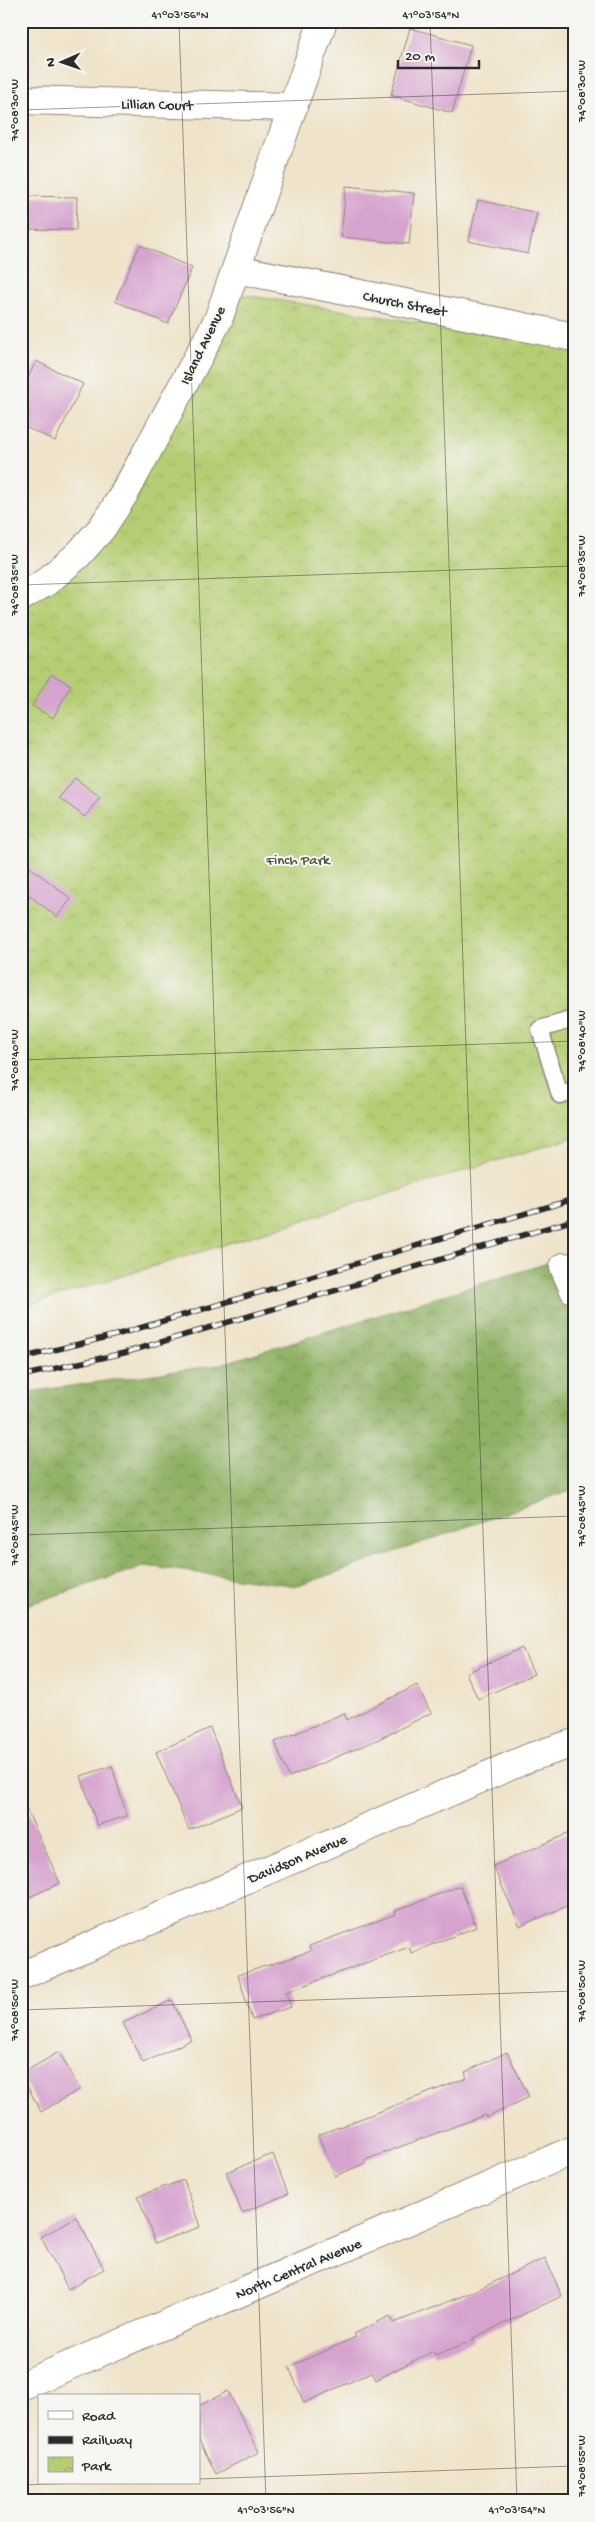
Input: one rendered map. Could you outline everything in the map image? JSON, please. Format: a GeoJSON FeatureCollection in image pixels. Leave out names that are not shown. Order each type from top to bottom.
{"type":"FeatureCollection","features":[{"type":"Feature","properties":{"kind":"street","name":"Island Avenue"},"geometry":{"type":"LineString","coordinates":[[21,597],[46,582],[78,555],[102,528],[124,494],[218,320],[323,21]]}},
{"type":"Feature","properties":{"kind":"street","name":"Lillian Court"},"geometry":{"type":"LineString","coordinates":[[21,100],[293,107]]}},
{"type":"Feature","properties":{"kind":"street","name":"Church Street"},"geometry":{"type":"LineString","coordinates":[[236,269],[574,337]]}},
{"type":"Feature","properties":{"kind":"street","name":"Davidson Avenue"},"geometry":{"type":"LineString","coordinates":[[21,1976],[531,1757],[574,1744]]}},
{"type":"Feature","properties":{"kind":"street","name":"North Central Avenue"},"geometry":{"type":"LineString","coordinates":[[21,2386],[574,2150]]}},
{"type":"Feature","properties":{"kind":"lane"},"geometry":{"type":"LineString","coordinates":[[574,1019],[540,1029],[560,1096],[574,1092]]}},
{"type":"Feature","properties":{"kind":"green space","name":"Finch Park"},"geometry":{"type":"Polygon","coordinates":[[[232,293],[574,347],[574,1137],[21,1307],[21,581],[63,563],[232,293]]]}},
{"type":"Feature","properties":{"kind":"green space"},"geometry":{"type":"Polygon","coordinates":[[[574,1255],[574,1489],[298,1586],[145,1566],[21,1607],[21,1393],[218,1365],[574,1255]]]}},
{"type":"Feature","properties":{"kind":"building"},"geometry":{"type":"Polygon","coordinates":[[[410,28],[471,45],[452,113],[391,95],[410,28]]]}},
{"type":"Feature","properties":{"kind":"building"},"geometry":{"type":"Polygon","coordinates":[[[346,186],[414,193],[409,244],[341,237],[346,186]]]}},
{"type":"Feature","properties":{"kind":"building"},"geometry":{"type":"Polygon","coordinates":[[[21,196],[77,197],[76,230],[21,229],[21,196]]]}},
{"type":"Feature","properties":{"kind":"building"},"geometry":{"type":"Polygon","coordinates":[[[478,200],[537,213],[528,254],[469,241],[478,200]]]}},
{"type":"Feature","properties":{"kind":"building"},"geometry":{"type":"Polygon","coordinates":[[[140,245],[192,268],[168,324],[115,301],[140,245]]]}},
{"type":"Feature","properties":{"kind":"building"},"geometry":{"type":"Polygon","coordinates":[[[36,361],[83,384],[55,441],[21,425],[21,392],[36,361]]]}},
{"type":"Feature","properties":{"kind":"building"},"geometry":{"type":"Polygon","coordinates":[[[51,674],[71,685],[53,718],[32,706],[51,674]]]}},
{"type":"Feature","properties":{"kind":"building"},"geometry":{"type":"Polygon","coordinates":[[[75,778],[100,797],[85,817],[59,798],[75,778]]]}},
{"type":"Feature","properties":{"kind":"building"},"geometry":{"type":"Polygon","coordinates":[[[21,860],[71,899],[57,917],[21,889],[21,860]]]}},
{"type":"Feature","properties":{"kind":"building"},"geometry":{"type":"Polygon","coordinates":[[[522,1648],[534,1674],[478,1699],[466,1673],[522,1648]]]}},
{"type":"Feature","properties":{"kind":"building"},"geometry":{"type":"Polygon","coordinates":[[[417,1685],[431,1713],[379,1739],[289,1777],[275,1742],[344,1713],[347,1720],[417,1685]]]}},
{"type":"Feature","properties":{"kind":"building"},"geometry":{"type":"Polygon","coordinates":[[[210,1728],[242,1807],[189,1830],[156,1752],[210,1728]]]}},
{"type":"Feature","properties":{"kind":"building"},"geometry":{"type":"Polygon","coordinates":[[[112,1766],[127,1816],[97,1825],[81,1776],[112,1766]]]}},
{"type":"Feature","properties":{"kind":"building"},"geometry":{"type":"Polygon","coordinates":[[[21,1797],[60,1883],[21,1901],[21,1797]]]}},
{"type":"Feature","properties":{"kind":"building"},"geometry":{"type":"Polygon","coordinates":[[[574,1831],[574,1903],[520,1926],[493,1866],[574,1831]]]}},
{"type":"Feature","properties":{"kind":"building"},"geometry":{"type":"Polygon","coordinates":[[[460,1886],[476,1927],[411,1953],[409,1947],[286,1992],[291,2007],[252,2020],[238,1975],[311,1951],[309,1946],[396,1914],[395,1911],[460,1886]]]}},
{"type":"Feature","properties":{"kind":"building"},"geometry":{"type":"Polygon","coordinates":[[[172,2000],[191,2040],[143,2063],[123,2023],[172,2000]]]}},
{"type":"Feature","properties":{"kind":"building"},"geometry":{"type":"Polygon","coordinates":[[[59,2052],[80,2089],[41,2112],[21,2074],[59,2052]]]}},
{"type":"Feature","properties":{"kind":"building"},"geometry":{"type":"Polygon","coordinates":[[[507,2052],[529,2097],[486,2118],[485,2115],[365,2160],[366,2163],[335,2176],[318,2135],[467,2078],[465,2072],[507,2052]]]}},
{"type":"Feature","properties":{"kind":"building"},"geometry":{"type":"Polygon","coordinates":[[[273,2154],[288,2194],[242,2213],[226,2172],[273,2154]]]}},
{"type":"Feature","properties":{"kind":"building"},"geometry":{"type":"Polygon","coordinates":[[[184,2180],[200,2227],[155,2243],[138,2196],[184,2180]]]}},
{"type":"Feature","properties":{"kind":"building"},"geometry":{"type":"Polygon","coordinates":[[[76,2217],[104,2269],[68,2289],[41,2237],[76,2217]]]}},
{"type":"Feature","properties":{"kind":"building"},"geometry":{"type":"Polygon","coordinates":[[[545,2258],[562,2296],[473,2338],[474,2340],[435,2355],[433,2351],[376,2380],[372,2372],[304,2403],[289,2367],[356,2337],[354,2334],[390,2316],[394,2323],[475,2291],[545,2258]]]}},
{"type":"Feature","properties":{"kind":"building"},"geometry":{"type":"Polygon","coordinates":[[[228,2391],[259,2452],[216,2474],[200,2442],[200,2405],[228,2391]]]}},
{"type":"Feature","properties":{"kind":"railway"},"geometry":{"type":"LineString","coordinates":[[21,1358],[116,1335],[574,1199]]}},
{"type":"Feature","properties":{"kind":"railway"},"geometry":{"type":"LineString","coordinates":[[21,1376],[124,1353],[574,1220]]}}]}
